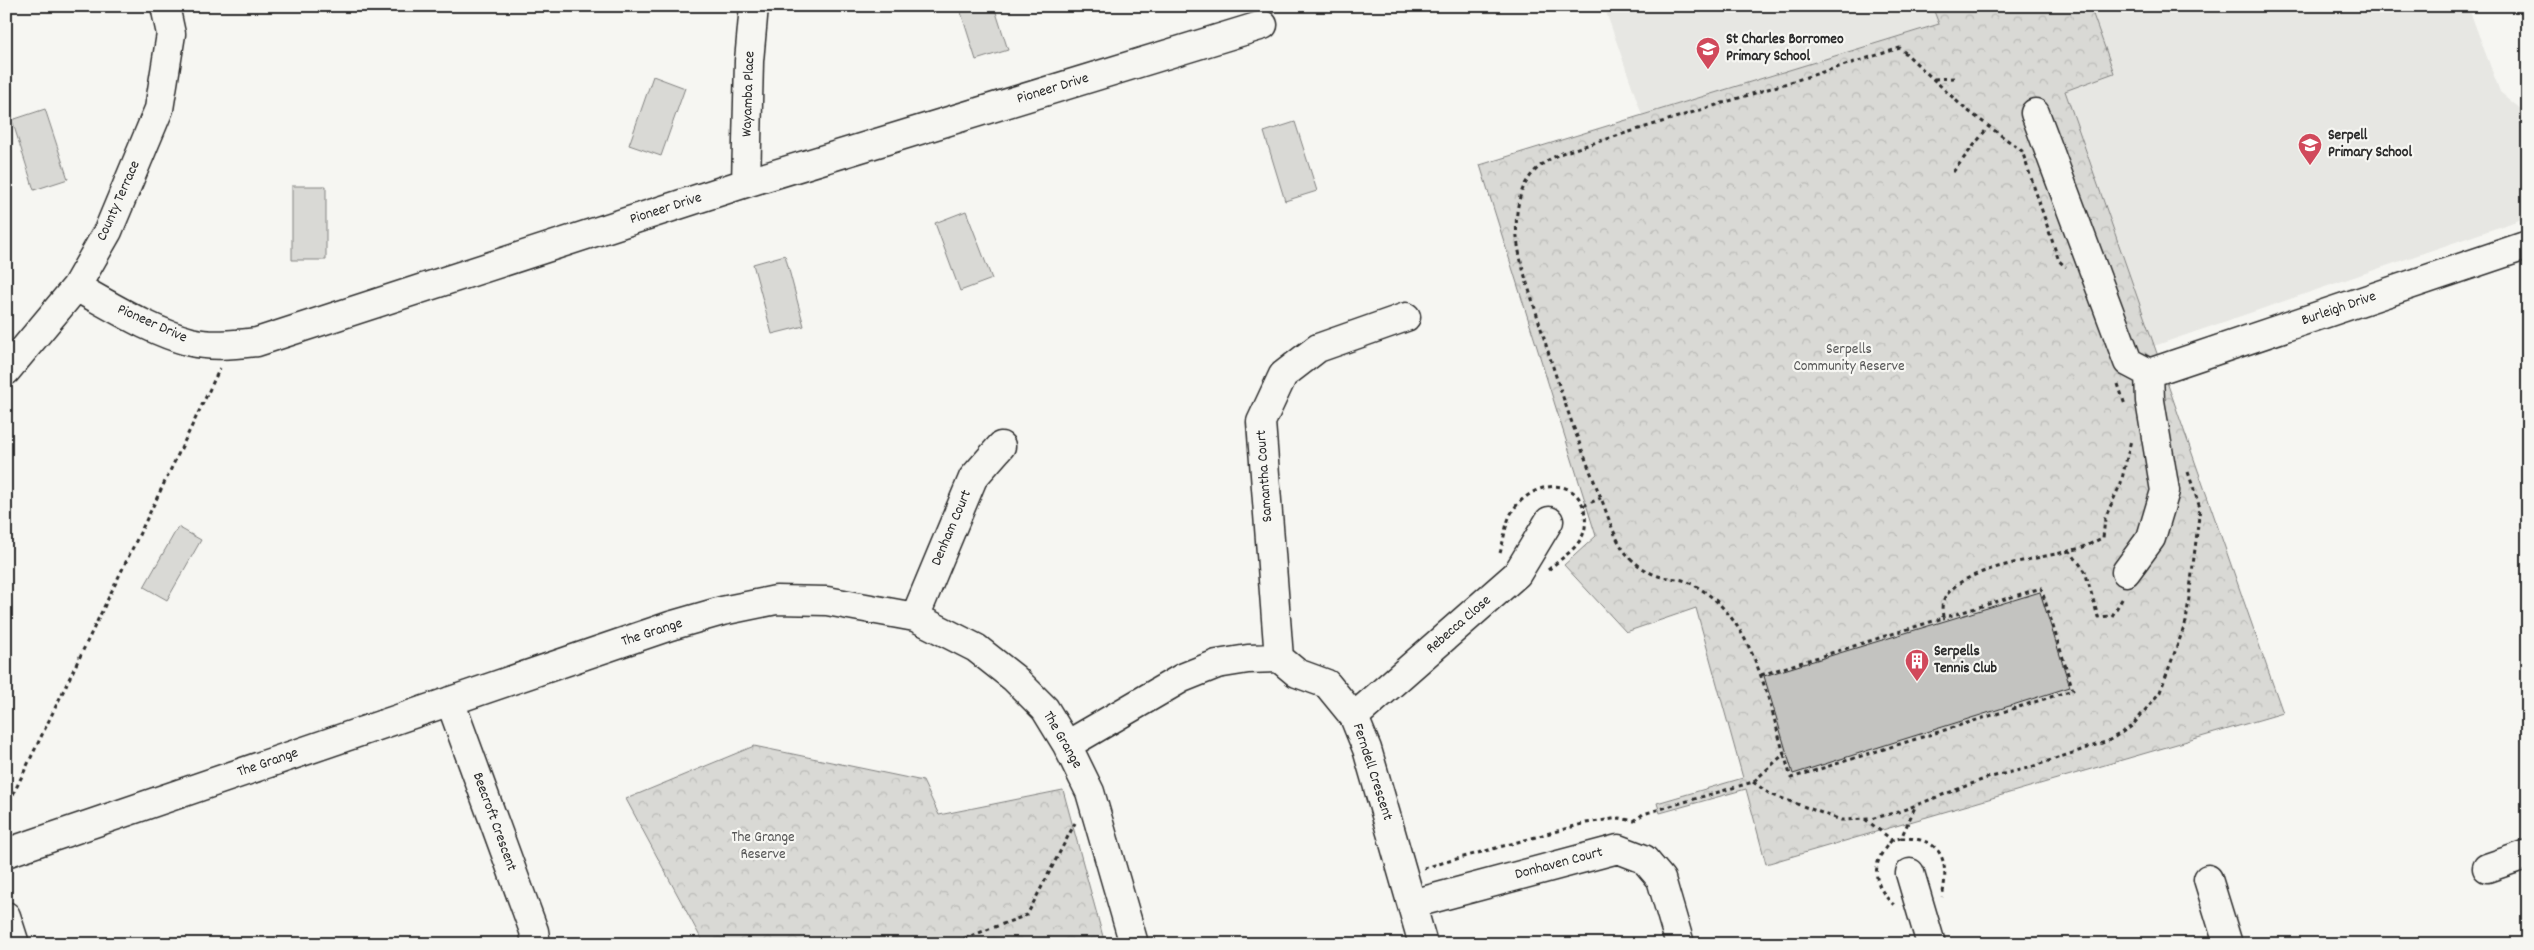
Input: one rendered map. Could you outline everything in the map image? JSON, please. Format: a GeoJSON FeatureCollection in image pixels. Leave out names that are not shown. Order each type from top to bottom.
{"type":"FeatureCollection","features":[{"type":"Feature","properties":{"kind":"street","name":"County Terrace"},"geometry":{"type":"LineString","coordinates":[[6,371],[76,287],[108,231],[158,109],[171,34],[165,6]]}},
{"type":"Feature","properties":{"kind":"street","name":"Wayamba Place"},"geometry":{"type":"LineString","coordinates":[[746,182],[749,61],[754,6]]}},
{"type":"Feature","properties":{"kind":"street","name":"Pioneer Drive"},"geometry":{"type":"LineString","coordinates":[[76,287],[146,325],[193,342],[231,344],[257,342],[746,182],[1263,25]]}},
{"type":"Feature","properties":{"kind":"street"},"geometry":{"type":"LineString","coordinates":[[2035,113],[2128,362],[2150,373],[2150,401],[2165,491],[2151,538],[2126,583]]}},
{"type":"Feature","properties":{"kind":"street","name":"Burleigh Drive"},"geometry":{"type":"LineString","coordinates":[[2150,373],[2528,244]]}},
{"type":"Feature","properties":{"kind":"street","name":"Samantha Court"},"geometry":{"type":"LineString","coordinates":[[1279,658],[1261,422],[1283,375],[1318,348],[1406,317]]}},
{"type":"Feature","properties":{"kind":"street","name":"Denham Court"},"geometry":{"type":"LineString","coordinates":[[915,617],[973,478],[1001,446]]}},
{"type":"Feature","properties":{"kind":"street","name":"Rebecca Close"},"geometry":{"type":"LineString","coordinates":[[1354,717],[1517,574],[1549,521]]}},
{"type":"Feature","properties":{"kind":"street","name":"The Grange"},"geometry":{"type":"LineString","coordinates":[[6,852],[670,626],[722,611],[776,600],[828,601],[915,617],[976,648],[1014,678],[1045,709],[1067,745],[1090,792],[1134,944]]}},
{"type":"Feature","properties":{"kind":"street"},"geometry":{"type":"LineString","coordinates":[[1067,745],[1182,678],[1217,664],[1248,658],[1279,658]]}},
{"type":"Feature","properties":{"kind":"street","name":"Ferndell Crescent"},"geometry":{"type":"LineString","coordinates":[[1279,658],[1297,674],[1328,684],[1354,717],[1367,749],[1423,944]]}},
{"type":"Feature","properties":{"kind":"street","name":"Beecroft Crescent"},"geometry":{"type":"LineString","coordinates":[[450,700],[534,931],[536,944]]}},
{"type":"Feature","properties":{"kind":"street","name":"Donhaven Court"},"geometry":{"type":"LineString","coordinates":[[1412,904],[1618,849],[1644,859],[1661,879],[1680,944]]}},
{"type":"Feature","properties":{"kind":"street"},"geometry":{"type":"LineString","coordinates":[[2487,868],[2528,854]]}},
{"type":"Feature","properties":{"kind":"street"},"geometry":{"type":"LineString","coordinates":[[1910,873],[1931,944]]}},
{"type":"Feature","properties":{"kind":"street"},"geometry":{"type":"LineString","coordinates":[[2208,879],[2228,944]]}},
{"type":"Feature","properties":{"kind":"street"},"geometry":{"type":"LineString","coordinates":[[6,916],[15,944]]}},
{"type":"Feature","properties":{"kind":"path"},"geometry":{"type":"LineString","coordinates":[[1761,674],[2041,588],[2073,690],[1791,778],[1761,674],[1759,666],[1732,619],[1711,595],[1686,581],[1659,576],[1638,565],[1625,552],[1579,445],[1546,347],[1519,247],[1516,215],[1519,199],[1530,176],[1538,166],[1549,158],[1900,48],[1963,107],[2022,151],[2060,261],[2067,267]]}},
{"type":"Feature","properties":{"kind":"path"},"geometry":{"type":"LineString","coordinates":[[1933,79],[1955,78]]}},
{"type":"Feature","properties":{"kind":"path"},"geometry":{"type":"LineString","coordinates":[[1953,172],[1989,126]]}},
{"type":"Feature","properties":{"kind":"path"},"geometry":{"type":"LineString","coordinates":[[6,809],[231,344]]}},
{"type":"Feature","properties":{"kind":"path"},"geometry":{"type":"LineString","coordinates":[[2116,378],[2128,413]]}},
{"type":"Feature","properties":{"kind":"path"},"geometry":{"type":"LineString","coordinates":[[1943,618],[1942,603],[1951,589],[1975,574],[2085,547],[2103,538],[2105,518],[2121,483],[2132,438]]}},
{"type":"Feature","properties":{"kind":"path"},"geometry":{"type":"LineString","coordinates":[[1753,782],[1770,794],[1804,808],[1841,820],[1865,819],[1898,812],[1987,778],[2028,768],[2108,741],[2132,726],[2145,713],[2160,692],[2186,622],[2200,508],[2186,465]]}},
{"type":"Feature","properties":{"kind":"path"},"geometry":{"type":"LineString","coordinates":[[2069,550],[2084,571],[2098,617],[2112,616],[2126,583]]}},
{"type":"Feature","properties":{"kind":"path"},"geometry":{"type":"LineString","coordinates":[[1420,859],[1423,868],[1586,823],[1619,818],[1634,821],[1643,814],[1753,782],[1784,754]]}},
{"type":"Feature","properties":{"kind":"path"},"geometry":{"type":"LineString","coordinates":[[949,944],[1027,915],[1090,792]]}},
{"type":"Feature","properties":{"kind":"path"},"geometry":{"type":"LineString","coordinates":[[1865,819],[1892,840],[1901,838],[1916,805]]}},
{"type":"Feature","properties":{"kind":"shaded area","name":"St Charles Borromeo Primary School"},"geometry":{"type":"Polygon","coordinates":[[[1604,6],[1932,6],[1939,24],[1642,115],[1604,6]]]}},
{"type":"Feature","properties":{"kind":"shaded area","name":"Serpell Primary School"},"geometry":{"type":"Polygon","coordinates":[[[2090,6],[2468,6],[2500,92],[2528,115],[2528,217],[2154,346],[2065,91],[2114,73],[2090,6]]]}},
{"type":"Feature","properties":{"kind":"green space"},"geometry":{"type":"Polygon","coordinates":[[[959,6],[994,6],[1008,50],[976,60],[959,6]]]}},
{"type":"Feature","properties":{"kind":"green space","name":"Serpells Community Reserve"},"geometry":{"type":"Polygon","coordinates":[[[1932,6],[2090,6],[2114,73],[2065,91],[2283,713],[1766,864],[1746,789],[1660,813],[1657,803],[1743,778],[1696,608],[1626,632],[1564,565],[1596,536],[1480,165],[1939,24],[1932,6]]]}},
{"type":"Feature","properties":{"kind":"green space"},"geometry":{"type":"Polygon","coordinates":[[[653,76],[685,88],[661,156],[629,145],[653,76]]]}},
{"type":"Feature","properties":{"kind":"green space"},"geometry":{"type":"Polygon","coordinates":[[[45,109],[68,179],[34,190],[12,120],[45,109]]]}},
{"type":"Feature","properties":{"kind":"green space"},"geometry":{"type":"Polygon","coordinates":[[[1295,122],[1317,191],[1285,201],[1264,132],[1295,122]]]}},
{"type":"Feature","properties":{"kind":"green space"},"geometry":{"type":"Polygon","coordinates":[[[292,186],[326,186],[326,260],[292,260],[292,186]]]}},
{"type":"Feature","properties":{"kind":"green space"},"geometry":{"type":"Polygon","coordinates":[[[966,211],[992,279],[960,291],[935,223],[966,211]]]}},
{"type":"Feature","properties":{"kind":"green space"},"geometry":{"type":"Polygon","coordinates":[[[785,255],[804,326],[772,334],[753,264],[785,255]]]}},
{"type":"Feature","properties":{"kind":"green space"},"geometry":{"type":"Polygon","coordinates":[[[178,527],[201,540],[167,600],[144,587],[178,527]]]}},
{"type":"Feature","properties":{"kind":"green space","name":"The Grange Reserve"},"geometry":{"type":"Polygon","coordinates":[[[754,746],[923,781],[939,815],[1063,790],[1105,944],[704,944],[626,799],[754,746]]]}},
{"type":"Feature","properties":{"kind":"building","name":"Serpells Tennis Club"},"geometry":{"type":"Polygon","coordinates":[[[2040,592],[2070,687],[1793,774],[1764,676],[2040,592]]]}},
{"type":"Feature","properties":{"kind":"place","name":"St Charles Borromeo Primary School"},"geometry":{"type":"Point","coordinates":[1708,70]}},
{"type":"Feature","properties":{"kind":"place","name":"Serpell Primary School"},"geometry":{"type":"Point","coordinates":[2310,166]}},
{"type":"Feature","properties":{"kind":"place","name":"Serpells Tennis Club"},"geometry":{"type":"Point","coordinates":[1917,682]}}]}
